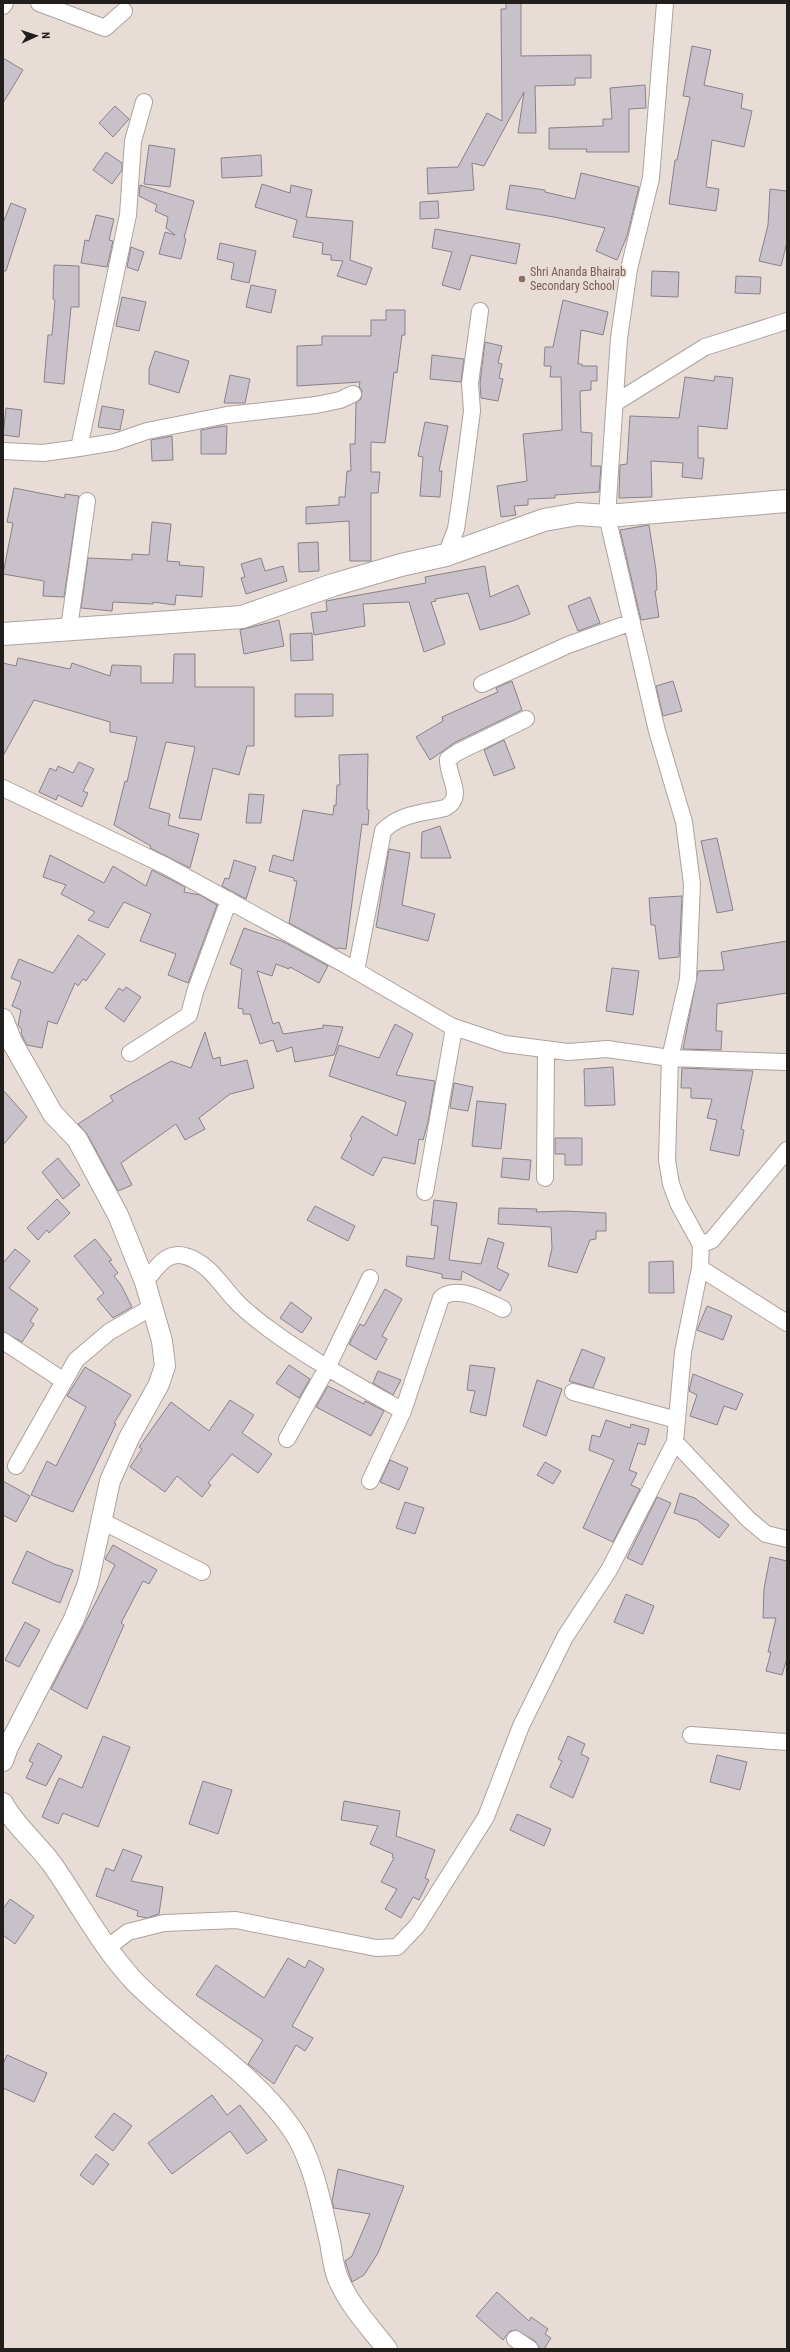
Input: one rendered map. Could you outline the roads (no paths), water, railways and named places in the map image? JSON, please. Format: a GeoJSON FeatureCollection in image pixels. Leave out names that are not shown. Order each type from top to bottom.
{"type":"FeatureCollection","features":[{"type":"Feature","properties":{"kind":"main road"},"geometry":{"type":"LineString","coordinates":[[3,634],[69,628],[242,617],[333,585],[401,565],[446,555],[544,520],[578,514],[607,516],[787,501]]}},
{"type":"Feature","properties":{"kind":"street"},"geometry":{"type":"LineString","coordinates":[[39,3],[105,28],[124,12]]}},
{"type":"Feature","properties":{"kind":"street"},"geometry":{"type":"LineString","coordinates":[[107,1948],[128,1932],[164,1923],[236,1920],[376,1948],[397,1947],[417,1926],[486,1817],[521,1726],[564,1637],[609,1570],[675,1442],[683,1352],[700,1268],[701,1245],[678,1203],[671,1184],[667,1160],[670,1058],[688,979],[692,884],[684,822],[657,730],[607,516],[618,350],[629,269],[651,178],[665,3]]}},
{"type":"Feature","properties":{"kind":"street"},"geometry":{"type":"LineString","coordinates":[[79,448],[128,215],[134,141],[144,102]]}},
{"type":"Feature","properties":{"kind":"street"},"geometry":{"type":"LineString","coordinates":[[446,555],[456,529],[461,495],[472,411],[470,383],[480,311]]}},
{"type":"Feature","properties":{"kind":"street"},"geometry":{"type":"LineString","coordinates":[[615,403],[705,347],[787,321]]}},
{"type":"Feature","properties":{"kind":"street"},"geometry":{"type":"LineString","coordinates":[[3,451],[43,454],[115,442],[155,429],[227,415],[310,406],[340,400],[353,394]]}},
{"type":"Feature","properties":{"kind":"street"},"geometry":{"type":"LineString","coordinates":[[69,628],[87,501]]}},
{"type":"Feature","properties":{"kind":"street"},"geometry":{"type":"LineString","coordinates":[[482,684],[568,645],[632,622]]}},
{"type":"Feature","properties":{"kind":"street"},"geometry":{"type":"LineString","coordinates":[[356,971],[383,831],[390,823],[402,818],[445,808],[451,805],[455,798],[455,788],[447,766],[448,760],[458,752],[526,719]]}},
{"type":"Feature","properties":{"kind":"street"},"geometry":{"type":"LineString","coordinates":[[3,788],[166,866],[356,971],[454,1028],[505,1044],[568,1052],[607,1049],[670,1058],[787,1062]]}},
{"type":"Feature","properties":{"kind":"street"},"geometry":{"type":"LineString","coordinates":[[130,1053],[189,1015],[195,992],[229,900]]}},
{"type":"Feature","properties":{"kind":"street"},"geometry":{"type":"LineString","coordinates":[[3,1019],[12,1042],[53,1114],[77,1139],[118,1215],[145,1282],[162,1341],[165,1366],[158,1384],[129,1438],[110,1481],[100,1520],[88,1583],[74,1619],[8,1747],[3,1761]]}},
{"type":"Feature","properties":{"kind":"street"},"geometry":{"type":"LineString","coordinates":[[425,1192],[454,1028]]}},
{"type":"Feature","properties":{"kind":"street"},"geometry":{"type":"LineString","coordinates":[[545,1178],[546,1049]]}},
{"type":"Feature","properties":{"kind":"street"},"geometry":{"type":"LineString","coordinates":[[701,1245],[712,1240],[787,1150]]}},
{"type":"Feature","properties":{"kind":"street"},"geometry":{"type":"LineString","coordinates":[[145,1282],[161,1262],[173,1255],[185,1256],[216,1276],[235,1301],[268,1328],[326,1368],[403,1411]]}},
{"type":"Feature","properties":{"kind":"street"},"geometry":{"type":"LineString","coordinates":[[700,1268],[787,1323]]}},
{"type":"Feature","properties":{"kind":"street"},"geometry":{"type":"LineString","coordinates":[[287,1440],[326,1368],[370,1278]]}},
{"type":"Feature","properties":{"kind":"street"},"geometry":{"type":"LineString","coordinates":[[370,1481],[403,1411],[441,1298],[446,1293],[453,1292],[482,1298],[503,1309]]}},
{"type":"Feature","properties":{"kind":"street"},"geometry":{"type":"LineString","coordinates":[[16,1466],[76,1360],[110,1332],[152,1307]]}},
{"type":"Feature","properties":{"kind":"street"},"geometry":{"type":"LineString","coordinates":[[3,1341],[64,1381]]}},
{"type":"Feature","properties":{"kind":"street"},"geometry":{"type":"LineString","coordinates":[[573,1392],[677,1420]]}},
{"type":"Feature","properties":{"kind":"street"},"geometry":{"type":"LineString","coordinates":[[675,1442],[748,1519],[766,1534],[787,1539]]}},
{"type":"Feature","properties":{"kind":"street"},"geometry":{"type":"LineString","coordinates":[[100,1520],[202,1572]]}},
{"type":"Feature","properties":{"kind":"street"},"geometry":{"type":"LineString","coordinates":[[691,1735],[787,1742]]}},
{"type":"Feature","properties":{"kind":"street"},"geometry":{"type":"LineString","coordinates":[[3,1804],[6,1810],[34,1840],[107,1948],[135,1982],[263,2095],[279,2111],[294,2132],[307,2160],[322,2210],[337,2275],[350,2303],[387,2349]]}},
{"type":"Feature","properties":{"kind":"street"},"geometry":{"type":"LineString","coordinates":[[515,2339],[530,2349]]}},
{"type":"Feature","properties":{"kind":"place","name":"Shri Ananda Bhairab Secondary School"},"geometry":{"type":"Point","coordinates":[522,279]}}]}
